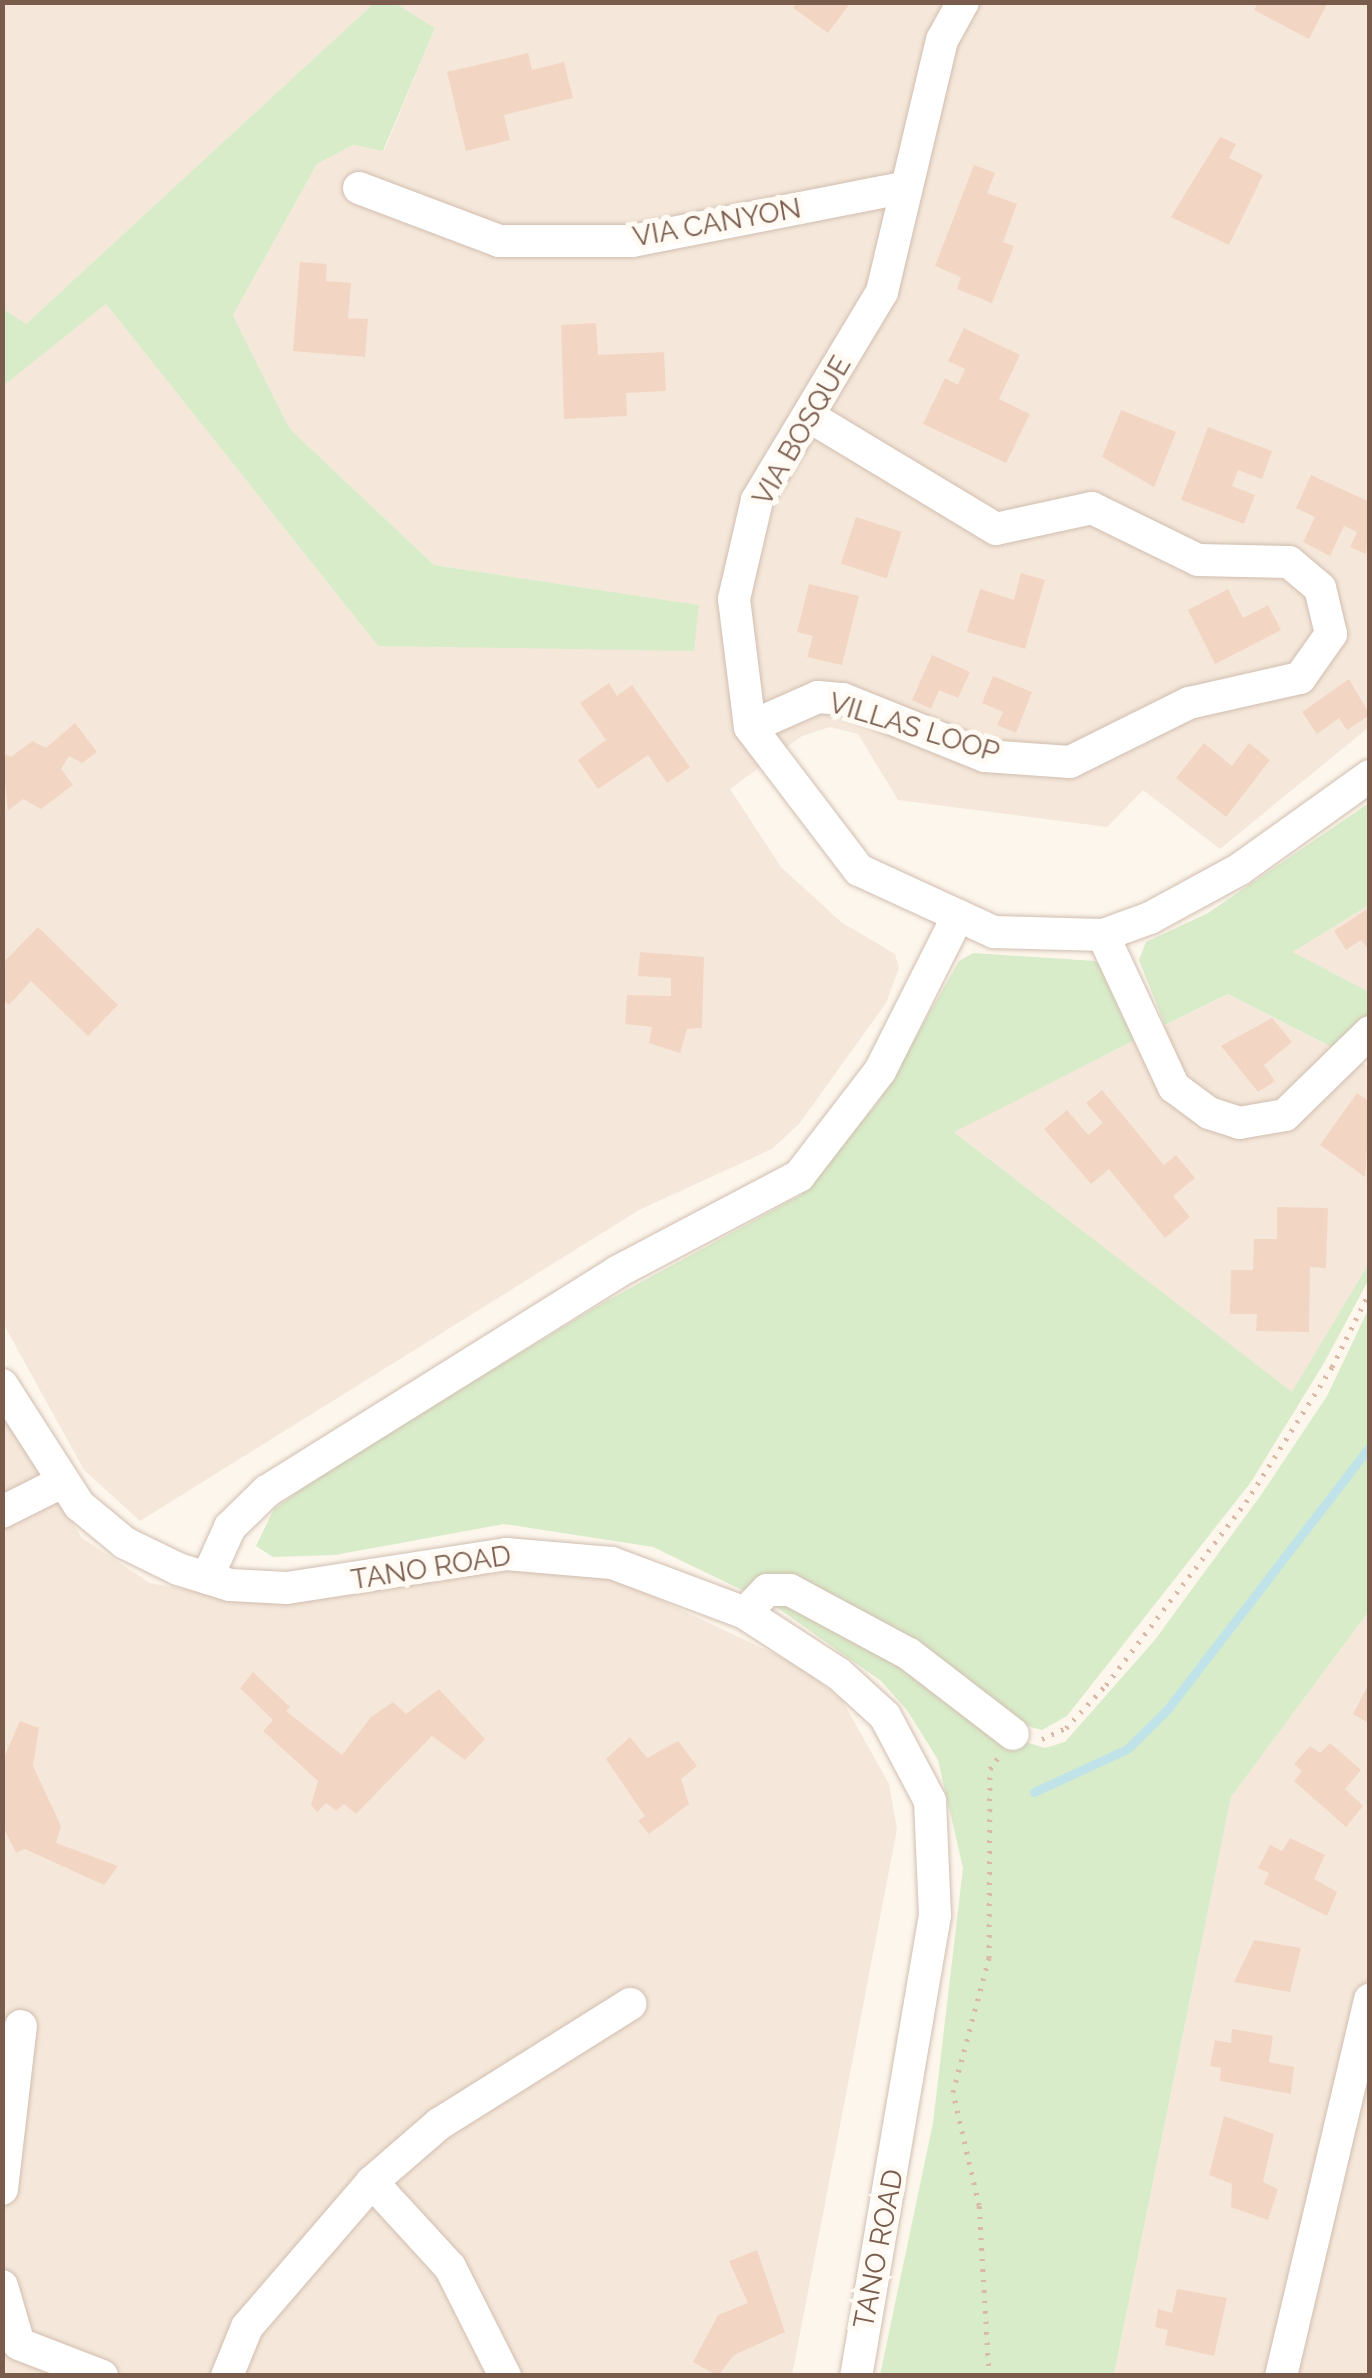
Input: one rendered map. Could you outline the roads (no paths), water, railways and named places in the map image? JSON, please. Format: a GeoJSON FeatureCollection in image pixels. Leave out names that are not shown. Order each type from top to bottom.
{"type":"FeatureCollection","features":[{"type":"Feature","properties":{"kind":"street","name":"VIA BOSQUE"},"geometry":{"type":"LineString","coordinates":[[963,2],[942,40],[902,188],[882,292],[757,500],[734,599],[750,726],[859,870],[994,932],[1103,935],[1240,869],[1370,776]]}},
{"type":"Feature","properties":{"kind":"street","name":"VIA CANYON"},"geometry":{"type":"LineString","coordinates":[[359,188],[499,242],[632,241],[902,188]]}},
{"type":"Feature","properties":{"kind":"street","name":"VILLAS LOOP"},"geometry":{"type":"LineString","coordinates":[[750,726],[818,697],[843,700],[985,756],[1070,762],[1189,703],[1300,678],[1331,634],[1320,588],[1289,562],[1198,560],[1092,508],[996,529],[810,417]]}},
{"type":"Feature","properties":{"kind":"street"},"geometry":{"type":"LineString","coordinates":[[207,1578],[230,1527],[268,1491],[617,1272],[799,1176],[880,1071],[958,916]]}},
{"type":"Feature","properties":{"kind":"street"},"geometry":{"type":"LineString","coordinates":[[1103,935],[1174,1087],[1209,1113],[1239,1123],[1286,1115],[1370,1032]]}},
{"type":"Feature","properties":{"kind":"street","name":"TANO ROAD"},"geometry":{"type":"LineString","coordinates":[[2,1385],[62,1482],[125,1543],[207,1578],[316,1586],[506,1554],[554,1554],[644,1573],[745,1614],[865,1695],[904,1742],[930,1801],[936,1862],[931,1965],[856,2376]]}},
{"type":"Feature","properties":{"kind":"street"},"geometry":{"type":"LineString","coordinates":[[2,1512],[62,1482]]}},
{"type":"Feature","properties":{"kind":"street"},"geometry":{"type":"LineString","coordinates":[[745,1614],[767,1590],[790,1590],[926,1664],[1013,1734]]}},
{"type":"Feature","properties":{"kind":"street"},"geometry":{"type":"LineString","coordinates":[[1281,2376],[1370,1998]]}},
{"type":"Feature","properties":{"kind":"street"},"geometry":{"type":"LineString","coordinates":[[227,2376],[247,2327],[372,2182],[439,2124],[630,2004]]}},
{"type":"Feature","properties":{"kind":"street"},"geometry":{"type":"LineString","coordinates":[[2,2190],[20,2026]]}},
{"type":"Feature","properties":{"kind":"street"},"geometry":{"type":"LineString","coordinates":[[372,2182],[450,2266],[505,2376]]}},
{"type":"Feature","properties":{"kind":"street"},"geometry":{"type":"LineString","coordinates":[[2,2286],[19,2344],[102,2376]]}},
{"type":"Feature","properties":{"kind":"waterway"},"geometry":{"type":"LineString","coordinates":[[1034,1792],[1127,1749],[1166,1711],[1370,1446]]}}]}
